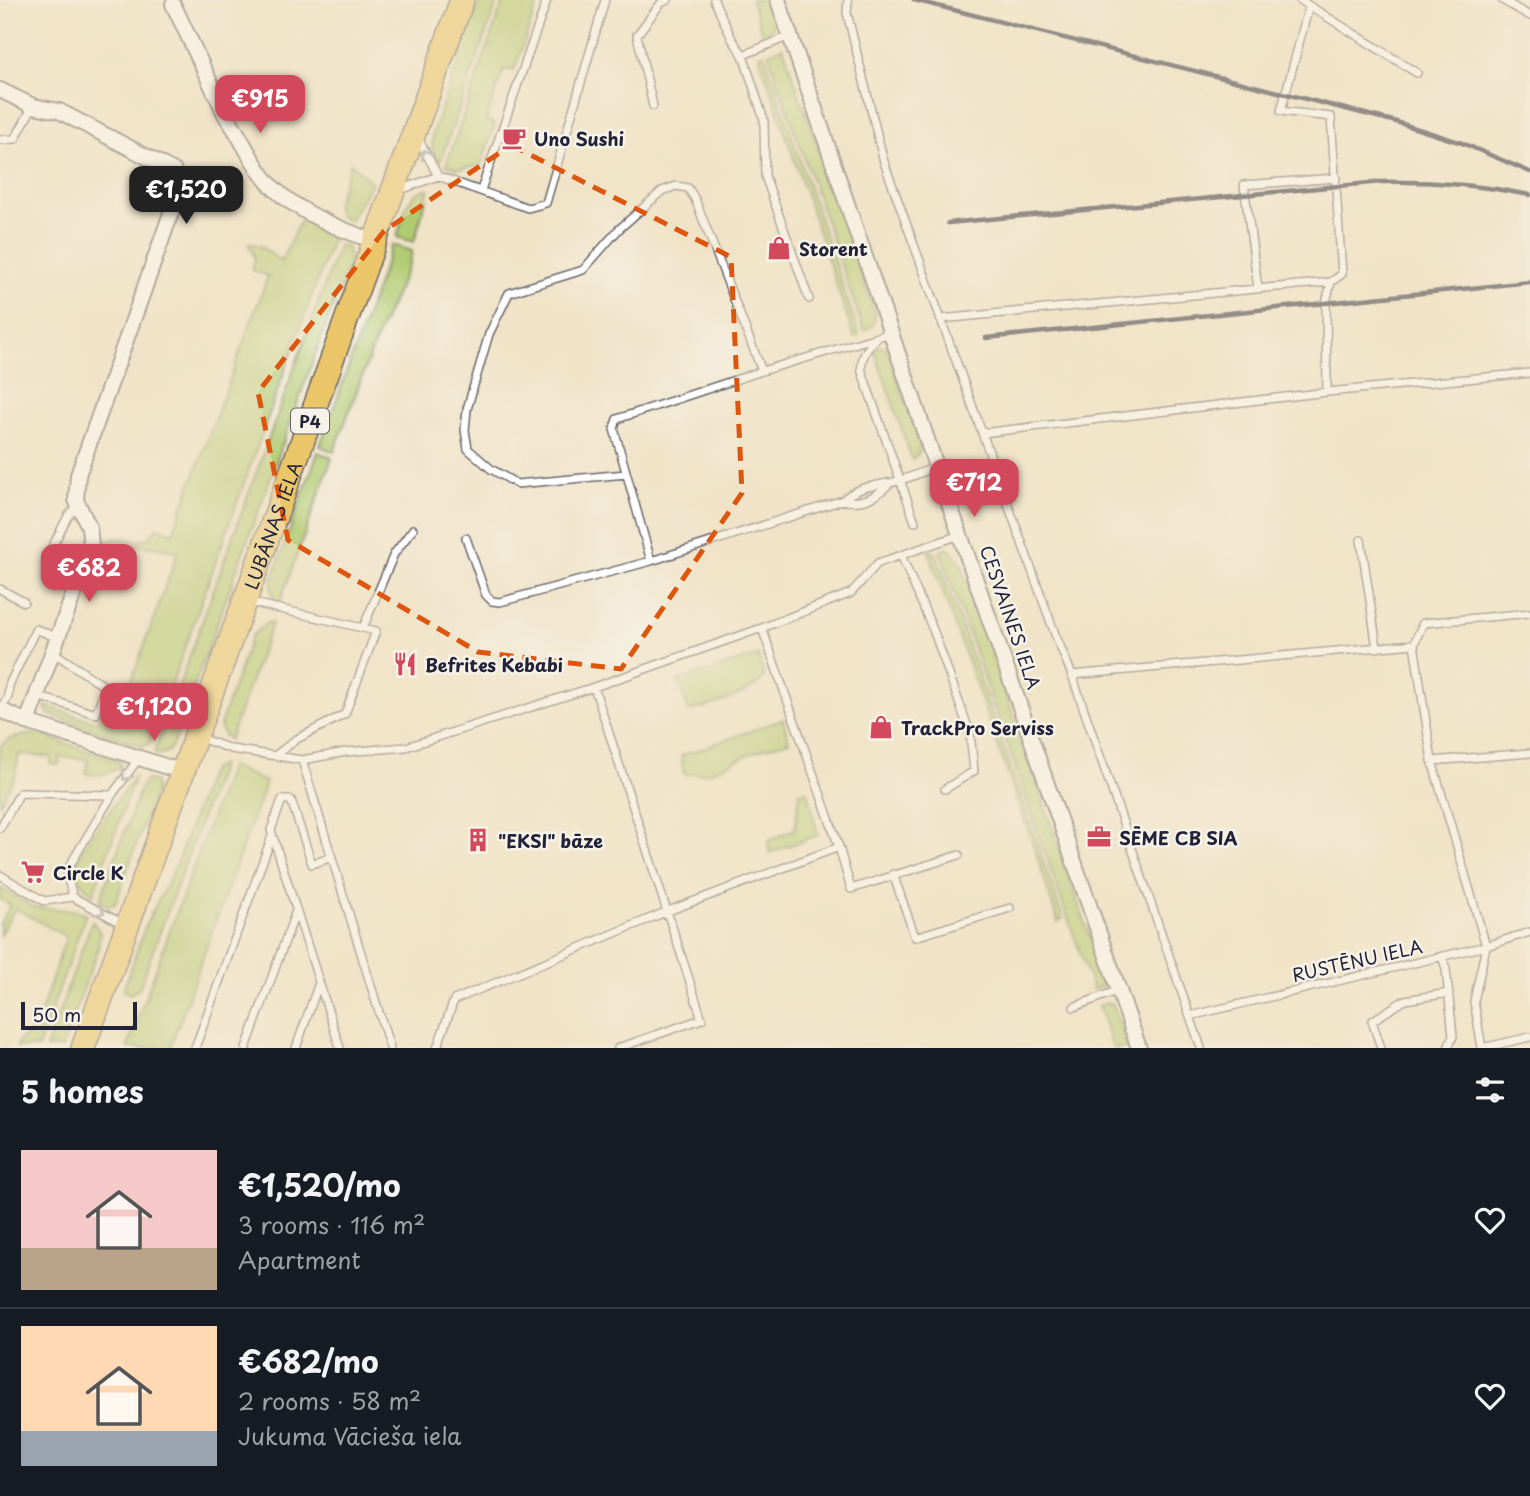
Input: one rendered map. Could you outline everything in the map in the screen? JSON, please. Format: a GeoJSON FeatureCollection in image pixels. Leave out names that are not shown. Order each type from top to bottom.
{"type":"FeatureCollection","features":[{"type":"Feature","properties":{"kind":"main road","name":"LUBĀNAS IELA"},"geometry":{"type":"LineString","coordinates":[[83,1048],[462,0]]}},
{"type":"Feature","properties":{"kind":"street","name":"CESVAINES IELA"},"geometry":{"type":"LineString","coordinates":[[778,0],[885,335],[961,534],[1139,1048]]}},
{"type":"Feature","properties":{"kind":"street"},"geometry":{"type":"LineString","coordinates":[[173,4],[226,116],[265,179],[285,199],[358,236],[376,242]]}},
{"type":"Feature","properties":{"kind":"street"},"geometry":{"type":"LineString","coordinates":[[0,90],[33,106],[59,111],[174,171],[180,188],[78,475],[76,499],[89,527],[91,545],[27,722]]}},
{"type":"Feature","properties":{"kind":"street"},"geometry":{"type":"LineString","coordinates":[[0,710],[27,722],[183,772]]}},
{"type":"Feature","properties":{"kind":"lane"},"geometry":{"type":"LineString","coordinates":[[481,190],[547,0]]}},
{"type":"Feature","properties":{"kind":"lane"},"geometry":{"type":"LineString","coordinates":[[393,193],[438,176],[528,208],[547,203],[605,0]]}},
{"type":"Feature","properties":{"kind":"lane"},"geometry":{"type":"LineString","coordinates":[[714,0],[732,39],[743,54],[764,120],[765,176],[809,299]]}},
{"type":"Feature","properties":{"kind":"lane"},"geometry":{"type":"LineString","coordinates":[[848,0],[847,13],[884,162],[1073,675],[1201,1048]]}},
{"type":"Feature","properties":{"kind":"lane"},"geometry":{"type":"LineString","coordinates":[[1300,0],[1418,72]]}},
{"type":"Feature","properties":{"kind":"lane"},"geometry":{"type":"LineString","coordinates":[[1502,0],[1530,16]]}},
{"type":"Feature","properties":{"kind":"lane"},"geometry":{"type":"LineString","coordinates":[[653,106],[637,35],[663,1]]}},
{"type":"Feature","properties":{"kind":"lane"},"geometry":{"type":"LineString","coordinates":[[940,318],[1331,282],[1342,274],[1331,117],[1281,111],[1309,6]]}},
{"type":"Feature","properties":{"kind":"lane"},"geometry":{"type":"LineString","coordinates":[[743,54],[790,36]]}},
{"type":"Feature","properties":{"kind":"lane"},"geometry":{"type":"LineString","coordinates":[[0,140],[15,139],[33,106]]}},
{"type":"Feature","properties":{"kind":"lane"},"geometry":{"type":"LineString","coordinates":[[415,132],[438,176]]}},
{"type":"Feature","properties":{"kind":"lane"},"geometry":{"type":"LineString","coordinates":[[1258,288],[1244,185],[1336,178]]}},
{"type":"Feature","properties":{"kind":"lane"},"geometry":{"type":"LineString","coordinates":[[626,474],[517,484],[491,469],[468,449],[465,430],[467,409],[489,334],[509,293],[583,270],[618,230],[662,191],[676,186],[688,188],[695,199],[762,371]]}},
{"type":"Feature","properties":{"kind":"lane"},"geometry":{"type":"LineString","coordinates":[[1327,392],[1326,303],[1331,282]]}},
{"type":"Feature","properties":{"kind":"lane"},"geometry":{"type":"LineString","coordinates":[[651,561],[614,429],[617,419],[762,371],[885,335]]}},
{"type":"Feature","properties":{"kind":"lane"},"geometry":{"type":"LineString","coordinates":[[885,335],[864,354],[862,372],[915,522]]}},
{"type":"Feature","properties":{"kind":"lane"},"geometry":{"type":"LineString","coordinates":[[982,433],[1327,392],[1530,373]]}},
{"type":"Feature","properties":{"kind":"lane"},"geometry":{"type":"LineString","coordinates":[[466,538],[486,596],[492,601],[500,602],[651,561],[844,500],[851,492],[875,484],[890,483],[936,466]]}},
{"type":"Feature","properties":{"kind":"lane"},"geometry":{"type":"LineString","coordinates":[[51,549],[68,516],[78,506]]}},
{"type":"Feature","properties":{"kind":"lane"},"geometry":{"type":"LineString","coordinates":[[363,628],[394,554],[413,529]]}},
{"type":"Feature","properties":{"kind":"lane"},"geometry":{"type":"LineString","coordinates":[[196,737],[231,749],[303,760],[345,752],[406,747],[594,687],[762,628],[851,593],[878,564],[961,534]]}},
{"type":"Feature","properties":{"kind":"lane"},"geometry":{"type":"LineString","coordinates":[[1362,540],[1377,648]]}},
{"type":"Feature","properties":{"kind":"lane"},"geometry":{"type":"LineString","coordinates":[[901,555],[934,632],[970,733],[974,771],[945,789]]}},
{"type":"Feature","properties":{"kind":"lane"},"geometry":{"type":"LineString","coordinates":[[0,589],[24,602]]}},
{"type":"Feature","properties":{"kind":"lane"},"geometry":{"type":"LineString","coordinates":[[245,601],[376,631],[345,714],[295,740],[275,756]]}},
{"type":"Feature","properties":{"kind":"lane"},"geometry":{"type":"LineString","coordinates":[[1530,613],[1423,622],[1414,644],[1432,761],[1486,946],[1474,1001],[1482,1048],[1530,1037]]}},
{"type":"Feature","properties":{"kind":"lane"},"geometry":{"type":"LineString","coordinates":[[762,628],[839,847],[850,889],[959,855]]}},
{"type":"Feature","properties":{"kind":"lane"},"geometry":{"type":"LineString","coordinates":[[0,710],[36,629],[105,687],[96,714],[36,696]]}},
{"type":"Feature","properties":{"kind":"lane"},"geometry":{"type":"LineString","coordinates":[[1073,675],[1414,644]]}},
{"type":"Feature","properties":{"kind":"lane"},"geometry":{"type":"LineString","coordinates":[[594,687],[702,1019],[618,1048]]}},
{"type":"Feature","properties":{"kind":"lane"},"geometry":{"type":"LineString","coordinates":[[1432,761],[1530,753]]}},
{"type":"Feature","properties":{"kind":"lane"},"geometry":{"type":"LineString","coordinates":[[73,897],[67,876],[70,865],[112,795],[139,757]]}},
{"type":"Feature","properties":{"kind":"lane"},"geometry":{"type":"LineString","coordinates":[[303,760],[390,1048]]}},
{"type":"Feature","properties":{"kind":"lane"},"geometry":{"type":"LineString","coordinates":[[0,828],[20,793],[112,795]]}},
{"type":"Feature","properties":{"kind":"lane"},"geometry":{"type":"LineString","coordinates":[[332,857],[312,864],[291,800],[282,800],[271,830],[272,836],[340,1048]]}},
{"type":"Feature","properties":{"kind":"lane"},"geometry":{"type":"LineString","coordinates":[[195,1048],[272,836]]}},
{"type":"Feature","properties":{"kind":"lane"},"geometry":{"type":"LineString","coordinates":[[437,1048],[454,1000],[668,911],[839,847]]}},
{"type":"Feature","properties":{"kind":"lane"},"geometry":{"type":"LineString","coordinates":[[893,874],[915,937],[1010,908]]}},
{"type":"Feature","properties":{"kind":"lane"},"geometry":{"type":"LineString","coordinates":[[0,875],[44,901],[73,897],[126,926]]}},
{"type":"Feature","properties":{"kind":"lane"},"geometry":{"type":"LineString","coordinates":[[246,1048],[296,910]]}},
{"type":"Feature","properties":{"kind":"lane","name":"RUSTĒNU IELA"},"geometry":{"type":"LineString","coordinates":[[1190,1016],[1486,946],[1530,932]]}},
{"type":"Feature","properties":{"kind":"lane"},"geometry":{"type":"LineString","coordinates":[[1441,956],[1446,969],[1453,1036],[1448,1048]]}},
{"type":"Feature","properties":{"kind":"lane"},"geometry":{"type":"LineString","coordinates":[[296,1048],[319,982]]}},
{"type":"Feature","properties":{"kind":"lane"},"geometry":{"type":"LineString","coordinates":[[1074,1007],[1119,989]]}},
{"type":"Feature","properties":{"kind":"lane"},"geometry":{"type":"LineString","coordinates":[[1381,1048],[1372,1021],[1405,1000],[1448,993]]}},
{"type":"Feature","properties":{"kind":"highlighted area"},"geometry":{"type":"Polygon","coordinates":[[[511,145],[731,257],[742,493],[621,669],[478,652],[288,540],[258,392],[384,231],[511,145]]]}},
{"type":"Feature","properties":{"kind":"green space"},"geometry":{"type":"Polygon","coordinates":[[[480,0],[498,0],[440,162],[433,154],[432,135],[480,0]]]}},
{"type":"Feature","properties":{"kind":"green space"},"geometry":{"type":"Polygon","coordinates":[[[504,0],[539,0],[514,71],[504,69],[486,120],[495,124],[481,165],[458,169],[446,165],[504,0]]]}},
{"type":"Feature","properties":{"kind":"green space"},"geometry":{"type":"Polygon","coordinates":[[[751,0],[767,0],[775,23],[764,39],[751,0]]]}},
{"type":"Feature","properties":{"kind":"green space"},"geometry":{"type":"Polygon","coordinates":[[[783,47],[875,314],[874,324],[864,331],[768,53],[783,47]]]}},
{"type":"Feature","properties":{"kind":"green space"},"geometry":{"type":"Polygon","coordinates":[[[764,54],[859,335],[854,337],[759,55],[764,54]]]}},
{"type":"Feature","properties":{"kind":"green space"},"geometry":{"type":"Polygon","coordinates":[[[351,163],[372,183],[349,221],[339,216],[336,204],[351,163]]]}},
{"type":"Feature","properties":{"kind":"green space"},"geometry":{"type":"Polygon","coordinates":[[[429,189],[414,242],[397,237],[410,200],[415,194],[429,189]]]}},
{"type":"Feature","properties":{"kind":"green space"},"geometry":{"type":"Polygon","coordinates":[[[301,219],[332,240],[151,741],[144,747],[51,715],[45,706],[97,722],[100,713],[120,714],[125,697],[108,681],[109,678],[126,695],[178,552],[115,540],[98,548],[108,540],[146,539],[157,527],[173,533],[268,276],[252,270],[255,258],[248,243],[261,246],[281,262],[301,219]]]}},
{"type":"Feature","properties":{"kind":"green space"},"geometry":{"type":"Polygon","coordinates":[[[339,245],[347,247],[350,259],[174,742],[167,752],[154,754],[339,245]]]}},
{"type":"Feature","properties":{"kind":"green space"},"geometry":{"type":"Polygon","coordinates":[[[392,245],[412,251],[409,264],[378,334],[334,452],[320,446],[392,245]]]}},
{"type":"Feature","properties":{"kind":"green space"},"geometry":{"type":"Polygon","coordinates":[[[882,346],[887,348],[920,444],[919,453],[912,460],[874,349],[882,346]]]}},
{"type":"Feature","properties":{"kind":"green space"},"geometry":{"type":"Polygon","coordinates":[[[318,452],[332,458],[279,605],[272,593],[272,579],[318,452]]]}},
{"type":"Feature","properties":{"kind":"green space"},"geometry":{"type":"Polygon","coordinates":[[[947,548],[960,560],[1105,981],[1102,986],[1093,990],[940,551],[947,548]]]}},
{"type":"Feature","properties":{"kind":"green space"},"geometry":{"type":"Polygon","coordinates":[[[928,550],[937,556],[1063,918],[1058,922],[1037,856],[928,550]]]}},
{"type":"Feature","properties":{"kind":"green space"},"geometry":{"type":"Polygon","coordinates":[[[267,623],[272,623],[229,740],[220,725],[252,635],[267,623]]]}},
{"type":"Feature","properties":{"kind":"green space"},"geometry":{"type":"Polygon","coordinates":[[[758,655],[764,677],[758,683],[730,699],[689,711],[678,681],[758,655]]]}},
{"type":"Feature","properties":{"kind":"green space"},"geometry":{"type":"Polygon","coordinates":[[[783,719],[789,741],[757,751],[717,769],[684,774],[681,756],[783,719]]]}},
{"type":"Feature","properties":{"kind":"green space"},"geometry":{"type":"Polygon","coordinates":[[[31,734],[42,735],[119,762],[121,767],[102,775],[86,774],[88,759],[60,757],[59,765],[50,764],[51,757],[19,754],[15,776],[0,803],[0,746],[9,739],[31,734]]]}},
{"type":"Feature","properties":{"kind":"green space"},"geometry":{"type":"Polygon","coordinates":[[[221,765],[139,989],[130,994],[123,991],[146,924],[175,868],[208,776],[213,769],[221,765]]]}},
{"type":"Feature","properties":{"kind":"green space"},"geometry":{"type":"Polygon","coordinates":[[[230,766],[266,782],[170,1048],[127,1048],[230,766]]]}},
{"type":"Feature","properties":{"kind":"green space"},"geometry":{"type":"Polygon","coordinates":[[[135,776],[93,895],[80,880],[77,869],[79,856],[135,776]]]}},
{"type":"Feature","properties":{"kind":"green space"},"geometry":{"type":"Polygon","coordinates":[[[146,780],[154,781],[156,789],[115,904],[108,906],[100,900],[142,784],[146,780]]]}},
{"type":"Feature","properties":{"kind":"green space"},"geometry":{"type":"Polygon","coordinates":[[[800,791],[808,791],[818,835],[769,853],[768,841],[795,829],[800,791]]]}},
{"type":"Feature","properties":{"kind":"green space"},"geometry":{"type":"Polygon","coordinates":[[[0,888],[33,907],[86,914],[38,1048],[17,1047],[18,1042],[36,1027],[66,937],[15,908],[0,935],[0,924],[10,905],[0,899],[0,888]]]}},
{"type":"Feature","properties":{"kind":"green space"},"geometry":{"type":"Polygon","coordinates":[[[92,921],[100,932],[98,949],[62,1048],[46,1048],[92,921]]]}},
{"type":"Feature","properties":{"kind":"green space"},"geometry":{"type":"Polygon","coordinates":[[[1107,1002],[1113,1004],[1128,1048],[1113,1048],[1099,1006],[1107,1002]]]}},
{"type":"Feature","properties":{"kind":"railway"},"geometry":{"type":"LineString","coordinates":[[914,0],[1393,121],[1462,143],[1530,172]]}},
{"type":"Feature","properties":{"kind":"railway"},"geometry":{"type":"LineString","coordinates":[[948,223],[1381,182],[1456,184],[1530,195]]}},
{"type":"Feature","properties":{"kind":"railway"},"geometry":{"type":"LineString","coordinates":[[986,338],[1530,282]]}},
{"type":"Feature","properties":{"kind":"place","name":"Uno Sushi"},"geometry":{"type":"Point","coordinates":[514,138]}},
{"type":"Feature","properties":{"kind":"place","name":"Storent"},"geometry":{"type":"Point","coordinates":[779,248]}},
{"type":"Feature","properties":{"kind":"place","name":"Befrites Kebabi"},"geometry":{"type":"Point","coordinates":[405,664]}},
{"type":"Feature","properties":{"kind":"place","name":"TrackPro Serviss"},"geometry":{"type":"Point","coordinates":[881,727]}},
{"type":"Feature","properties":{"kind":"place","name":"SĒME CB SIA"},"geometry":{"type":"Point","coordinates":[1099,837]}},
{"type":"Feature","properties":{"kind":"place","name":"\"EKSI\" bāze"},"geometry":{"type":"Point","coordinates":[478,840]}},
{"type":"Feature","properties":{"kind":"place","name":"Circle K"},"geometry":{"type":"Point","coordinates":[33,872]}}]}
